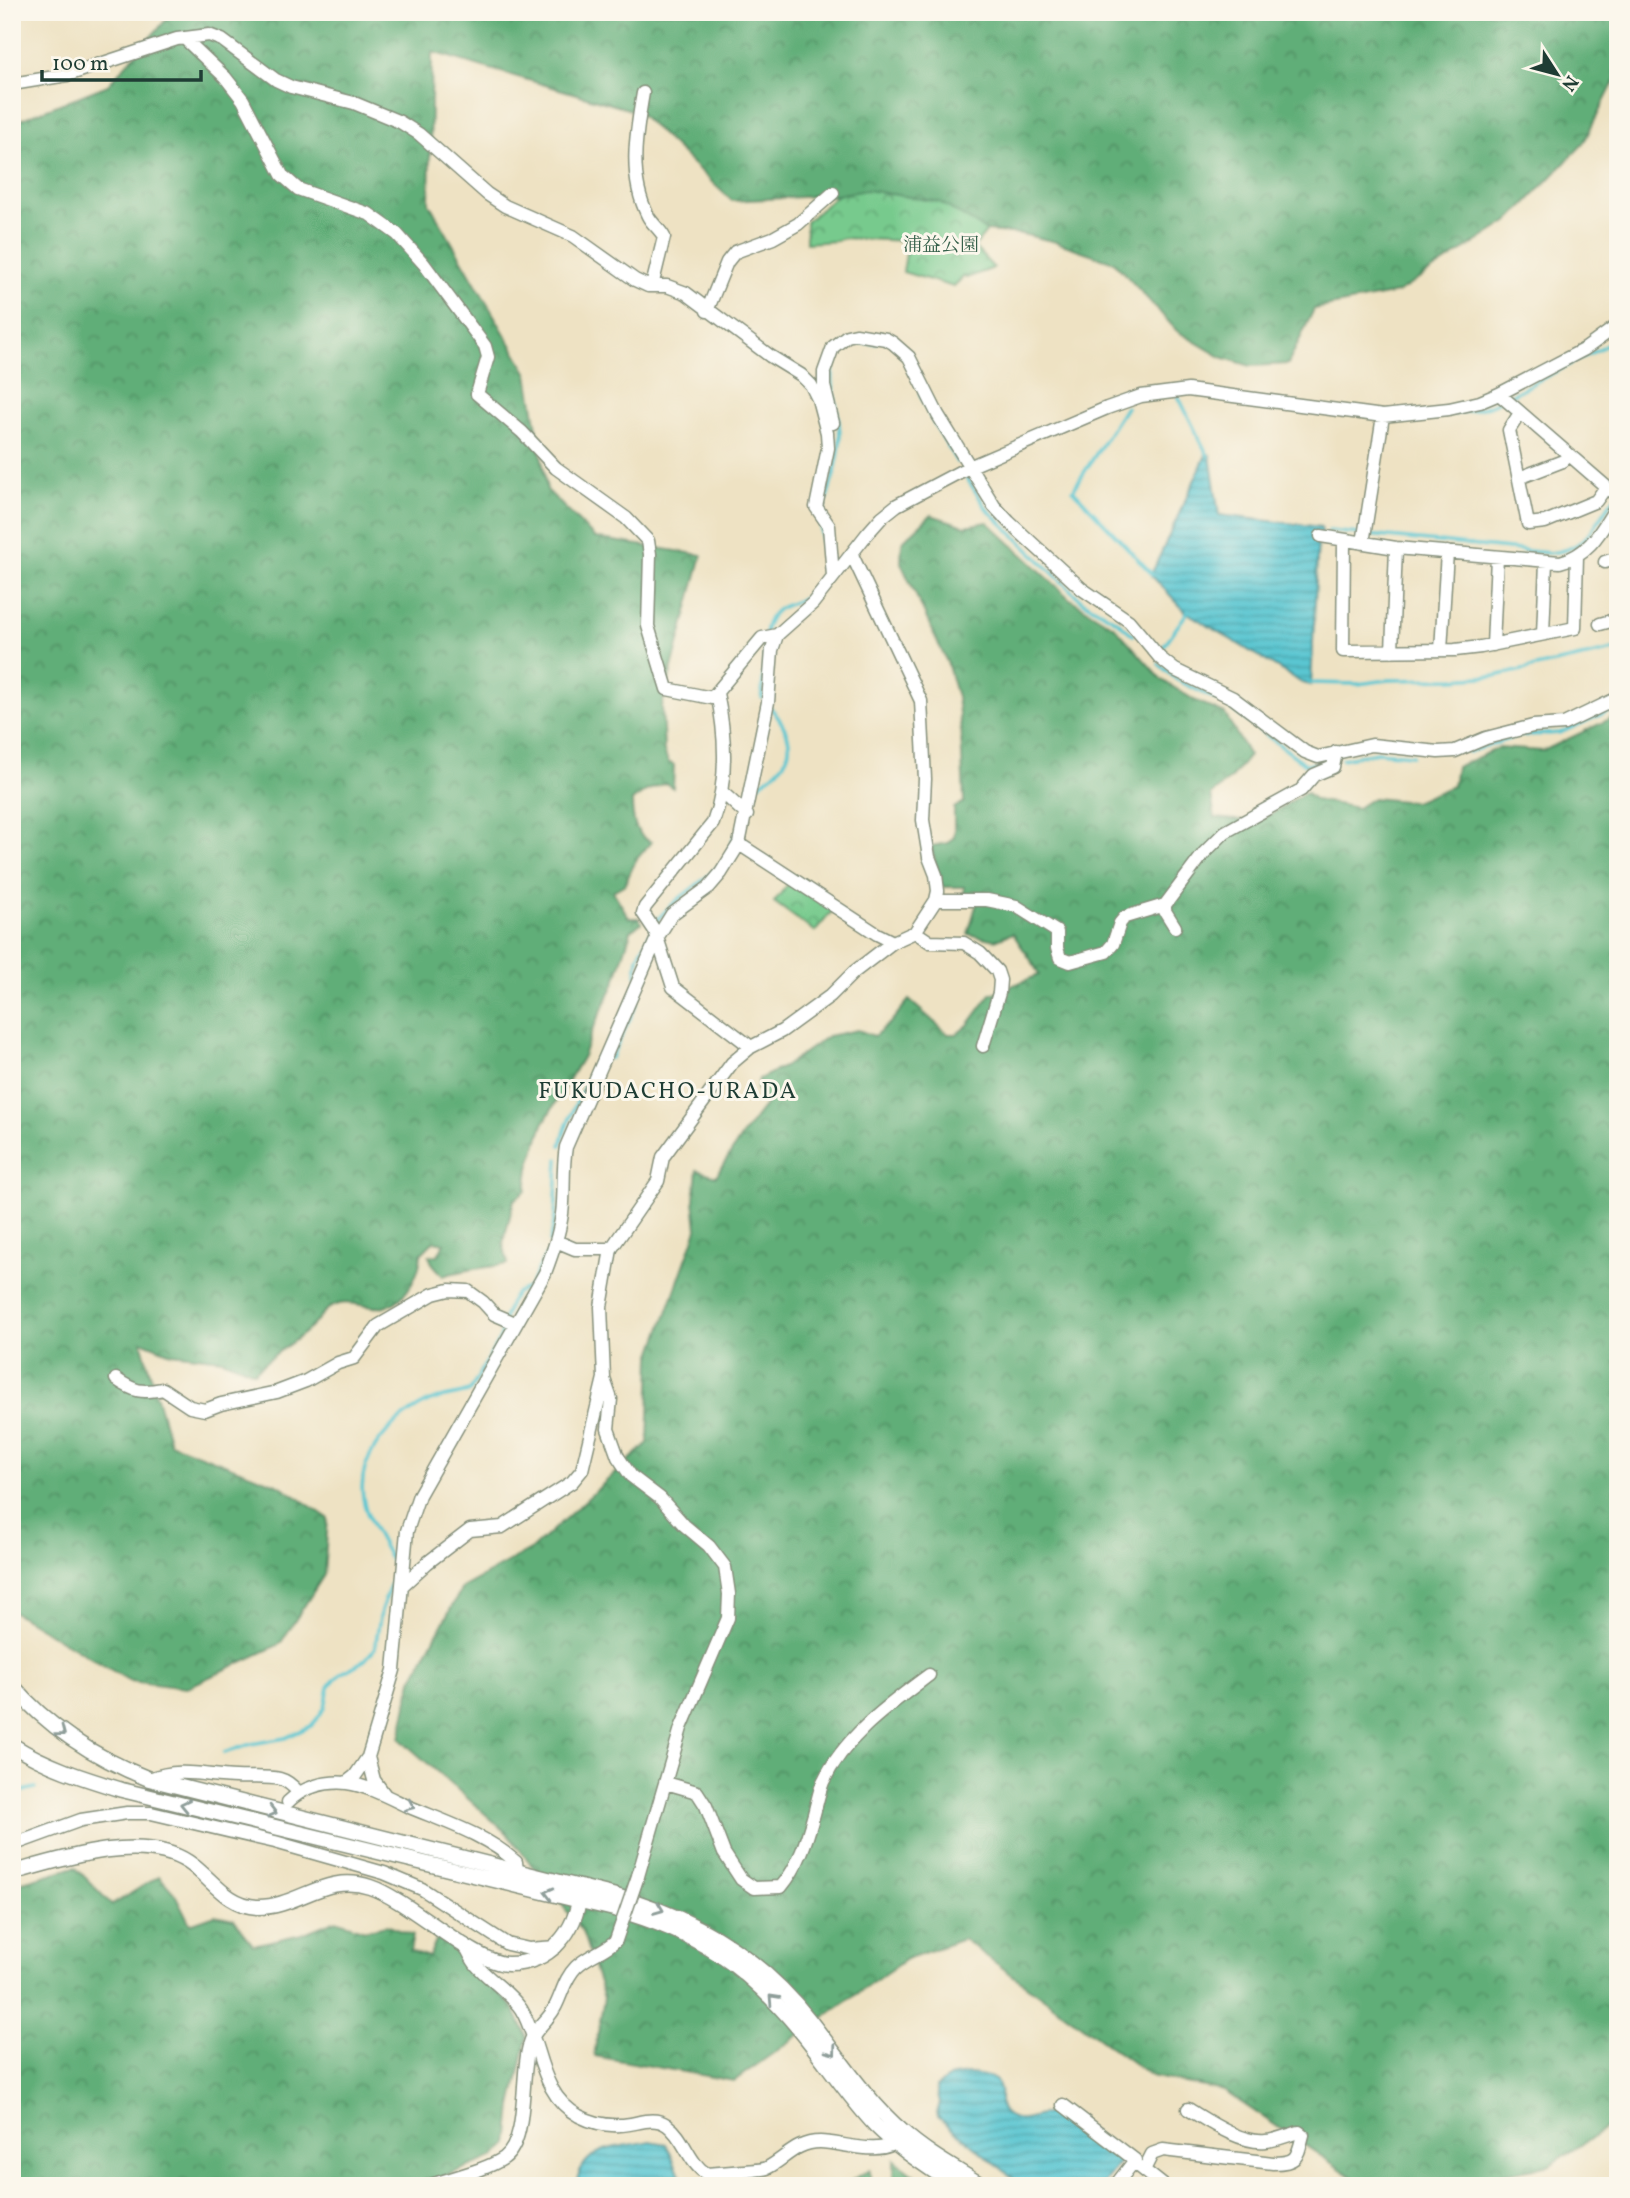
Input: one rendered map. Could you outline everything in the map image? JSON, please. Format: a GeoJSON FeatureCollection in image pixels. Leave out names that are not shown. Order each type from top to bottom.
{"type":"FeatureCollection","features":[{"type":"Feature","properties":{"kind":"street"},"geometry":{"type":"LineString","coordinates":[[12,84],[67,75],[184,38],[209,35],[222,40],[276,80],[291,87],[354,103],[400,122],[419,134],[487,194],[505,206],[573,236],[635,280],[652,286],[678,289],[770,356],[801,375],[811,385],[824,417],[828,448]]}},
{"type":"Feature","properties":{"kind":"street"},"geometry":{"type":"LineString","coordinates":[[184,38],[225,78],[243,100],[282,175],[299,189],[369,214],[397,233],[424,264],[485,346],[488,357],[477,394],[522,432],[556,468],[626,518],[648,541],[648,626],[667,689],[712,698],[770,636],[813,603],[882,517],[897,505],[969,467],[1107,408],[1141,396],[1188,390],[1383,415],[1449,409],[1502,397],[1585,349],[1618,325]]}},
{"type":"Feature","properties":{"kind":"street"},"geometry":{"type":"LineString","coordinates":[[643,93],[636,130],[636,179],[649,219],[664,237],[652,286]]}},
{"type":"Feature","properties":{"kind":"street"},"geometry":{"type":"LineString","coordinates":[[707,311],[727,262],[736,252],[773,239],[798,224],[833,193]]}},
{"type":"Feature","properties":{"kind":"street"},"geometry":{"type":"LineString","coordinates":[[833,576],[829,526],[817,503],[834,422],[824,386],[824,372],[833,347],[839,340],[856,334],[886,339],[903,349],[969,467],[994,506],[1009,522],[1082,589],[1129,621],[1160,658],[1175,670],[1233,698],[1304,752],[1318,757],[1372,745],[1438,752],[1455,751],[1498,735],[1533,726],[1564,724],[1618,698]]}},
{"type":"Feature","properties":{"kind":"street"},"geometry":{"type":"LineString","coordinates":[[1502,397],[1518,416],[1611,495]]}},
{"type":"Feature","properties":{"kind":"street"},"geometry":{"type":"LineString","coordinates":[[1364,537],[1383,415]]}},
{"type":"Feature","properties":{"kind":"street"},"geometry":{"type":"LineString","coordinates":[[1518,416],[1510,430],[1528,524],[1545,522],[1611,495]]}},
{"type":"Feature","properties":{"kind":"street"},"geometry":{"type":"LineString","coordinates":[[1519,478],[1567,457]]}},
{"type":"Feature","properties":{"kind":"street"},"geometry":{"type":"LineString","coordinates":[[1321,536],[1344,541],[1364,537],[1396,548],[1560,562],[1577,556],[1592,544],[1611,495]]}},
{"type":"Feature","properties":{"kind":"street"},"geometry":{"type":"LineString","coordinates":[[1344,541],[1343,651],[1441,650],[1493,645],[1575,628],[1577,556]]}},
{"type":"Feature","properties":{"kind":"street"},"geometry":{"type":"LineString","coordinates":[[1391,651],[1396,548]]}},
{"type":"Feature","properties":{"kind":"street"},"geometry":{"type":"LineString","coordinates":[[1441,650],[1447,552]]}},
{"type":"Feature","properties":{"kind":"street"},"geometry":{"type":"LineString","coordinates":[[403,1585],[470,1530],[502,1527],[572,1482],[585,1464],[604,1378],[601,1307],[611,1249],[658,1181],[663,1157],[732,1063],[751,1047],[782,1031],[830,996],[893,942],[915,932],[936,900],[936,875],[929,856],[923,820],[925,779],[921,701],[852,555]]}},
{"type":"Feature","properties":{"kind":"street"},"geometry":{"type":"LineString","coordinates":[[1493,645],[1497,557]]}},
{"type":"Feature","properties":{"kind":"street"},"geometry":{"type":"LineString","coordinates":[[1605,562],[1618,558]]}},
{"type":"Feature","properties":{"kind":"street"},"geometry":{"type":"LineString","coordinates":[[1544,635],[1546,562]]}},
{"type":"Feature","properties":{"kind":"street"},"geometry":{"type":"LineString","coordinates":[[1600,624],[1618,619]]}},
{"type":"Feature","properties":{"kind":"street"},"geometry":{"type":"LineString","coordinates":[[346,1783],[355,1776],[368,1757],[394,1670],[407,1531],[419,1496],[508,1320],[545,1273],[562,1214],[566,1147],[605,1058],[654,932],[672,914],[709,887],[739,844],[742,812],[751,789],[767,704],[772,650],[770,636]]}},
{"type":"Feature","properties":{"kind":"street"},"geometry":{"type":"LineString","coordinates":[[717,693],[723,722],[723,793],[713,823],[645,907],[643,913],[654,932],[673,987],[751,1047]]}},
{"type":"Feature","properties":{"kind":"street"},"geometry":{"type":"LineString","coordinates":[[1175,927],[1165,911],[1165,905],[1204,853],[1220,837],[1301,790],[1314,775],[1333,767],[1336,752]]}},
{"type":"Feature","properties":{"kind":"street"},"geometry":{"type":"LineString","coordinates":[[723,793],[742,812]]}},
{"type":"Feature","properties":{"kind":"street"},"geometry":{"type":"LineString","coordinates":[[739,844],[893,942]]}},
{"type":"Feature","properties":{"kind":"street"},"geometry":{"type":"LineString","coordinates":[[936,900],[987,900],[1016,906],[1057,932],[1059,958],[1070,962],[1106,952],[1113,944],[1120,922],[1125,916],[1165,905]]}},
{"type":"Feature","properties":{"kind":"street"},"geometry":{"type":"LineString","coordinates":[[915,932],[930,942],[964,943],[981,953],[997,971],[1000,980],[999,993],[983,1046]]}},
{"type":"Feature","properties":{"kind":"street"},"geometry":{"type":"LineString","coordinates":[[556,1241],[575,1249],[611,1249]]}},
{"type":"Feature","properties":{"kind":"street"},"geometry":{"type":"LineString","coordinates":[[116,1379],[129,1388],[144,1393],[163,1389],[190,1407],[205,1410],[220,1404],[277,1392],[354,1358],[378,1326],[432,1294],[449,1290],[468,1291],[508,1320]]}},
{"type":"Feature","properties":{"kind":"street"},"geometry":{"type":"LineString","coordinates":[[428,2186],[492,2164],[506,2157],[515,2143],[524,2068],[532,2038],[553,2011],[562,1987],[575,1968],[616,1940],[638,1876],[681,1727],[728,1618],[729,1594],[725,1567],[709,1546],[684,1525],[660,1498],[631,1476],[618,1457],[608,1429],[611,1399],[604,1378]]}},
{"type":"Feature","properties":{"kind":"street"},"geometry":{"type":"LineString","coordinates":[[666,1783],[697,1792],[706,1806],[724,1853],[741,1879],[754,1888],[781,1887],[789,1878],[807,1840],[822,1784],[834,1764],[855,1736],[929,1675]]}},
{"type":"Feature","properties":{"kind":"street"},"geometry":{"type":"LineString","coordinates":[[12,1685],[33,1708],[71,1740],[112,1764],[149,1779],[260,1809],[517,1871],[580,1894]]}},
{"type":"Feature","properties":{"kind":"street"},"geometry":{"type":"LineString","coordinates":[[12,1745],[70,1775],[122,1790],[580,1894],[647,1905],[675,1915],[726,1942],[757,1965],[791,1999],[900,2138],[956,2186]]}},
{"type":"Feature","properties":{"kind":"street"},"geometry":{"type":"LineString","coordinates":[[368,1757],[374,1780],[385,1795]]}},
{"type":"Feature","properties":{"kind":"street"},"geometry":{"type":"LineString","coordinates":[[149,1779],[167,1772],[194,1771],[220,1776],[279,1779],[293,1785],[298,1792]]}},
{"type":"Feature","properties":{"kind":"street"},"geometry":{"type":"LineString","coordinates":[[288,1802],[298,1792],[319,1785],[346,1783],[385,1795],[489,1841],[516,1861],[517,1871]]}},
{"type":"Feature","properties":{"kind":"street"},"geometry":{"type":"LineString","coordinates":[[12,1844],[81,1820],[127,1813],[150,1813],[276,1840],[384,1873],[414,1885],[507,1944],[529,1949],[556,1947]]}},
{"type":"Feature","properties":{"kind":"street"},"geometry":{"type":"LineString","coordinates":[[12,1873],[99,1851],[162,1850],[187,1861],[233,1900],[258,1907],[274,1905],[328,1885],[356,1884],[383,1892],[485,1958],[506,1964],[532,1961],[556,1947],[568,1933],[580,1894]]}},
{"type":"Feature","properties":{"kind":"street"},"geometry":{"type":"LineString","coordinates":[[464,1944],[476,1966],[519,2007],[528,2021],[554,2092],[576,2115],[596,2123],[620,2125],[650,2120],[666,2124],[680,2139],[696,2168],[707,2174],[727,2170],[764,2169],[796,2146],[819,2142],[869,2149],[900,2138],[983,2186]]}},
{"type":"Feature","properties":{"kind":"street"},"geometry":{"type":"LineString","coordinates":[[1063,2105],[1135,2160],[1115,2186]]}},
{"type":"Feature","properties":{"kind":"street"},"geometry":{"type":"LineString","coordinates":[[1144,2170],[1152,2154],[1163,2150],[1273,2164],[1289,2163],[1298,2153],[1303,2135],[1299,2132],[1267,2141],[1256,2141],[1219,2128],[1188,2109]]}},
{"type":"Feature","properties":{"kind":"street"},"geometry":{"type":"LineString","coordinates":[[1128,2168],[1137,2166],[1164,2186]]}},
{"type":"Feature","properties":{"kind":"green space"},"geometry":{"type":"Polygon","coordinates":[[[173,12],[1618,12],[1618,74],[1583,144],[1509,221],[1397,293],[1314,309],[1288,364],[1251,366],[1221,357],[1177,331],[1114,262],[1056,242],[1022,234],[987,231],[939,202],[866,190],[837,195],[732,201],[638,112],[432,52],[429,203],[528,374],[547,490],[595,538],[702,555],[662,706],[664,751],[668,762],[674,765],[673,788],[665,783],[632,801],[638,830],[651,842],[636,860],[625,884],[613,891],[629,918],[639,918],[641,923],[631,931],[615,982],[583,1056],[543,1124],[529,1168],[526,1191],[514,1200],[503,1243],[508,1264],[443,1276],[429,1256],[438,1255],[444,1243],[434,1241],[421,1254],[412,1284],[395,1302],[382,1307],[350,1303],[334,1306],[254,1372],[222,1359],[171,1353],[141,1341],[170,1443],[279,1485],[328,1518],[324,1575],[280,1644],[186,1688],[130,1681],[12,1611],[12,123],[108,85],[173,12]]]}},
{"type":"Feature","properties":{"kind":"green space","name":"浦益公園"},"geometry":{"type":"Polygon","coordinates":[[[866,190],[939,202],[987,231],[974,247],[994,268],[966,278],[964,276],[954,287],[903,272],[908,241],[842,238],[837,241],[806,243],[806,222],[837,195],[866,190]]]}},
{"type":"Feature","properties":{"kind":"green space"},"geometry":{"type":"Polygon","coordinates":[[[931,515],[965,526],[988,522],[1070,599],[1115,627],[1162,680],[1196,701],[1225,714],[1249,756],[1231,778],[1211,795],[1215,818],[1258,822],[1306,792],[1315,800],[1357,808],[1373,798],[1414,802],[1453,786],[1456,767],[1499,748],[1543,751],[1618,715],[1618,2121],[1550,2165],[1437,2186],[1366,2186],[1224,2091],[1151,2076],[963,1939],[906,1959],[734,2081],[594,2056],[604,1998],[582,1931],[507,1833],[400,1739],[412,1680],[462,1588],[532,1549],[648,1443],[651,1357],[697,1229],[694,1200],[697,1170],[716,1176],[766,1104],[757,1089],[759,1079],[784,1067],[828,1036],[858,1030],[874,1036],[890,1023],[909,1000],[948,1034],[957,1034],[968,1025],[991,994],[1039,975],[1013,933],[995,940],[968,934],[978,899],[964,896],[964,887],[942,887],[931,846],[948,843],[954,837],[954,808],[964,802],[957,697],[947,662],[901,563],[902,542],[931,515]]]}},
{"type":"Feature","properties":{"kind":"green space"},"geometry":{"type":"Polygon","coordinates":[[[791,880],[834,909],[815,932],[774,902],[791,880]]]}},
{"type":"Feature","properties":{"kind":"green space"},"geometry":{"type":"Polygon","coordinates":[[[75,1867],[112,1905],[159,1876],[175,1894],[190,1924],[215,1915],[234,1919],[253,1945],[302,1934],[336,1920],[365,1930],[386,1925],[413,1935],[410,1951],[429,1957],[437,1938],[464,1954],[515,2010],[527,2037],[512,2107],[508,2144],[494,2157],[418,2186],[12,2186],[12,1885],[75,1867]]]}},
{"type":"Feature","properties":{"kind":"green space"},"geometry":{"type":"Polygon","coordinates":[[[894,2159],[928,2186],[894,2186],[894,2159]]]}},
{"type":"Feature","properties":{"kind":"green space"},"geometry":{"type":"Polygon","coordinates":[[[870,2169],[870,2186],[843,2186],[870,2169]]]}},
{"type":"Feature","properties":{"kind":"water"},"geometry":{"type":"Polygon","coordinates":[[[1207,453],[1210,455],[1219,515],[1321,527],[1322,532],[1318,539],[1311,685],[1302,683],[1186,612],[1151,575],[1207,453]]]}},
{"type":"Feature","properties":{"kind":"water"},"geometry":{"type":"Polygon","coordinates":[[[953,2076],[984,2076],[999,2085],[1002,2111],[1008,2116],[1021,2119],[1062,2113],[1085,2126],[1124,2157],[1102,2186],[1023,2186],[938,2117],[940,2103],[936,2087],[953,2076]]]}},
{"type":"Feature","properties":{"kind":"water"},"geometry":{"type":"Polygon","coordinates":[[[650,2141],[666,2144],[684,2183],[682,2186],[576,2186],[579,2173],[593,2156],[614,2148],[650,2141]]]}},
{"type":"Feature","properties":{"kind":"waterway"},"geometry":{"type":"LineString","coordinates":[[1507,397],[1618,339]]}},
{"type":"Feature","properties":{"kind":"waterway"},"geometry":{"type":"LineString","coordinates":[[840,349],[850,343],[876,343]]}},
{"type":"Feature","properties":{"kind":"waterway"},"geometry":{"type":"LineString","coordinates":[[823,511],[836,467],[840,441],[833,390],[835,358]]}},
{"type":"Feature","properties":{"kind":"waterway"},"geometry":{"type":"LineString","coordinates":[[920,393],[931,418],[957,462]]}},
{"type":"Feature","properties":{"kind":"waterway"},"geometry":{"type":"LineString","coordinates":[[1178,396],[1208,456]]}},
{"type":"Feature","properties":{"kind":"waterway"},"geometry":{"type":"LineString","coordinates":[[1454,414],[1500,401]]}},
{"type":"Feature","properties":{"kind":"waterway"},"geometry":{"type":"LineString","coordinates":[[1126,407],[1073,490],[1153,575]]}},
{"type":"Feature","properties":{"kind":"waterway"},"geometry":{"type":"LineString","coordinates":[[964,474],[987,509],[1082,601],[1117,621],[1133,635]]}},
{"type":"Feature","properties":{"kind":"waterway"},"geometry":{"type":"LineString","coordinates":[[1368,535],[1549,553],[1562,551],[1581,542],[1614,498]]}},
{"type":"Feature","properties":{"kind":"waterway"},"geometry":{"type":"LineString","coordinates":[[762,698],[766,628],[777,611],[807,597],[819,584],[823,561],[821,522]]}},
{"type":"Feature","properties":{"kind":"waterway"},"geometry":{"type":"LineString","coordinates":[[1329,531],[1360,534]]}},
{"type":"Feature","properties":{"kind":"waterway"},"geometry":{"type":"LineString","coordinates":[[1160,651],[1189,610]]}},
{"type":"Feature","properties":{"kind":"waterway"},"geometry":{"type":"LineString","coordinates":[[1309,683],[1358,684],[1388,680],[1495,676],[1618,649]]}},
{"type":"Feature","properties":{"kind":"waterway"},"geometry":{"type":"LineString","coordinates":[[1159,664],[1177,680],[1225,704],[1305,764],[1325,763]]}},
{"type":"Feature","properties":{"kind":"waterway"},"geometry":{"type":"LineString","coordinates":[[756,786],[779,769],[789,750],[786,730],[769,706]]}},
{"type":"Feature","properties":{"kind":"waterway"},"geometry":{"type":"LineString","coordinates":[[1468,752],[1518,736],[1560,733],[1618,707]]}},
{"type":"Feature","properties":{"kind":"waterway"},"geometry":{"type":"LineString","coordinates":[[1342,759],[1377,752],[1412,755]]}},
{"type":"Feature","properties":{"kind":"waterway"},"geometry":{"type":"LineString","coordinates":[[729,850],[735,835]]}},
{"type":"Feature","properties":{"kind":"waterway"},"geometry":{"type":"LineString","coordinates":[[655,923],[669,907],[719,866]]}},
{"type":"Feature","properties":{"kind":"waterway"},"geometry":{"type":"LineString","coordinates":[[636,975],[638,957],[652,930]]}},
{"type":"Feature","properties":{"kind":"waterway"},"geometry":{"type":"LineString","coordinates":[[608,1058],[611,1058],[637,1004]]}},
{"type":"Feature","properties":{"kind":"waterway"},"geometry":{"type":"LineString","coordinates":[[561,1145],[572,1111],[600,1058]]}},
{"type":"Feature","properties":{"kind":"waterway"},"geometry":{"type":"LineString","coordinates":[[550,1242],[555,1217],[558,1159]]}},
{"type":"Feature","properties":{"kind":"waterway"},"geometry":{"type":"LineString","coordinates":[[224,1753],[251,1744],[285,1738],[311,1726],[325,1707],[329,1687],[335,1679],[365,1660],[375,1648],[381,1611],[396,1569],[366,1510],[362,1492],[368,1460],[387,1432],[413,1410],[433,1400],[470,1391],[501,1336],[502,1324],[510,1302],[516,1293],[529,1287],[545,1256]]}},
{"type":"Feature","properties":{"kind":"waterway"},"geometry":{"type":"LineString","coordinates":[[12,1794],[35,1788]]}},
{"type":"Feature","properties":{"kind":"district","name":"FUKUDACHO-URADA"},"geometry":{"type":"Point","coordinates":[668,1090]}}]}
